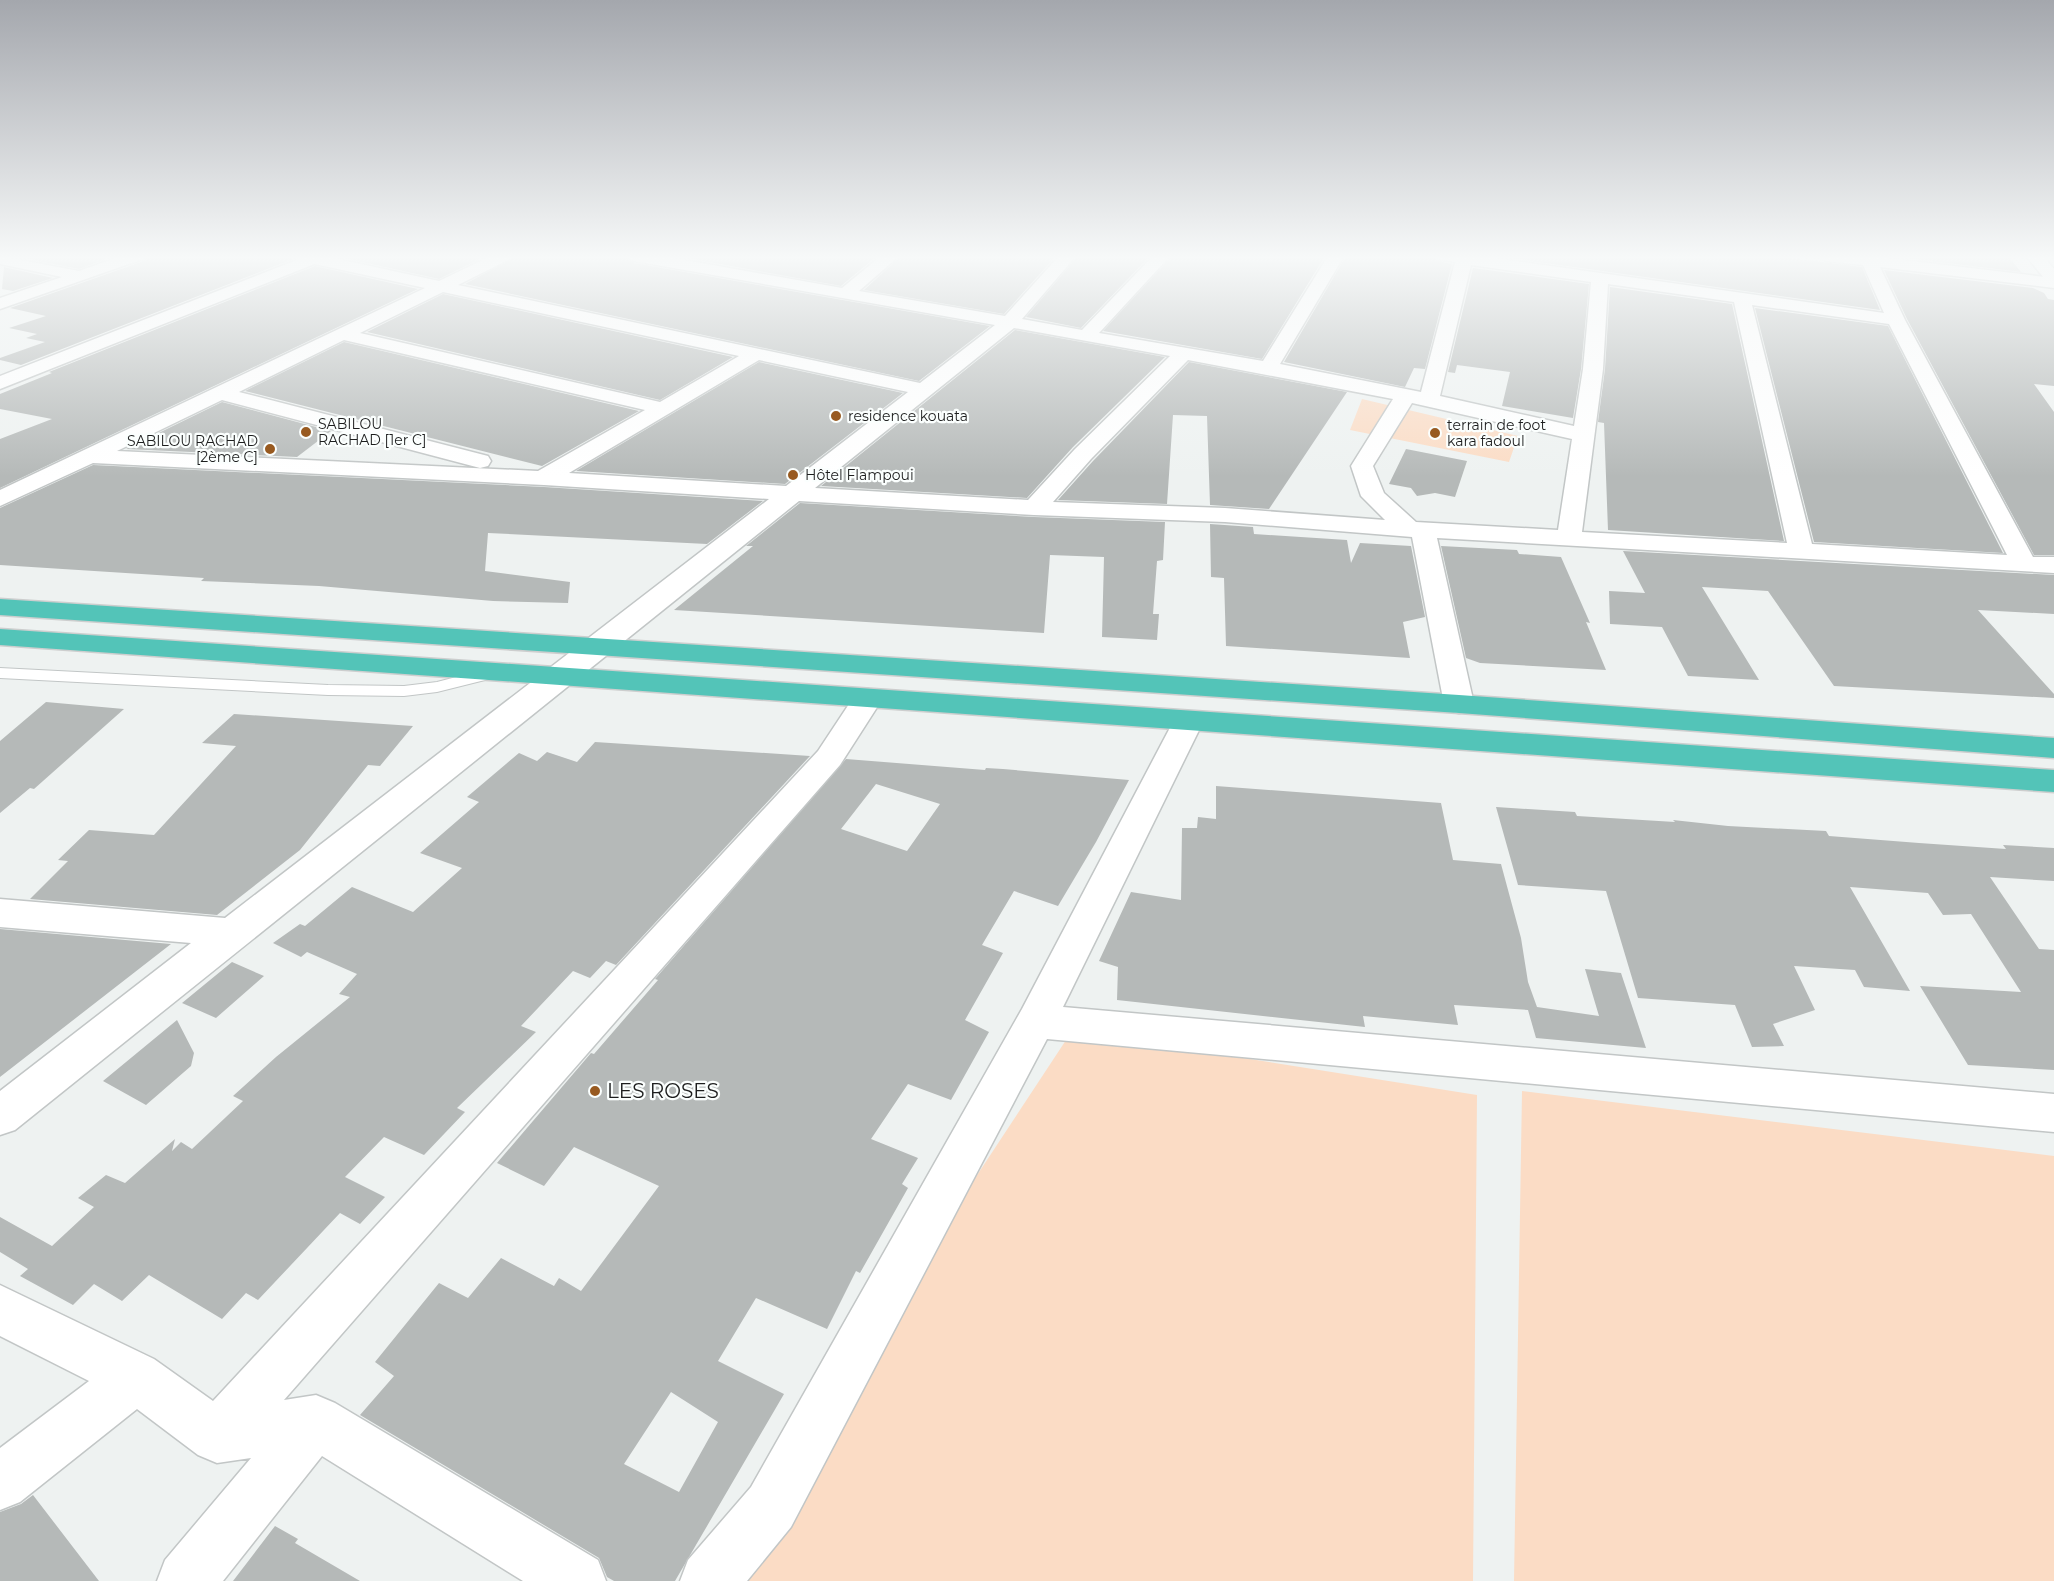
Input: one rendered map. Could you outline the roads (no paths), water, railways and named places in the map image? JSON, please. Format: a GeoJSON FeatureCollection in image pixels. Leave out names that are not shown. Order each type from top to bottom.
{"type":"FeatureCollection","features":[{"type":"Feature","properties":{"kind":"highway"},"geometry":{"type":"LineString","coordinates":[[0,608],[1459,704],[2054,748]]}},
{"type":"Feature","properties":{"kind":"highway"},"geometry":{"type":"LineString","coordinates":[[0,637],[2054,781]]}},
{"type":"Feature","properties":{"kind":"street"},"geometry":{"type":"LineString","coordinates":[[0,383],[132,330]]}},
{"type":"Feature","properties":{"kind":"street"},"geometry":{"type":"LineString","coordinates":[[0,499],[351,330]]}},
{"type":"Feature","properties":{"kind":"street"},"geometry":{"type":"LineString","coordinates":[[644,330],[925,390]]}},
{"type":"Feature","properties":{"kind":"street"},"geometry":{"type":"LineString","coordinates":[[0,1116],[236,933],[1001,330]]}},
{"type":"Feature","properties":{"kind":"street"},"geometry":{"type":"LineString","coordinates":[[1046,330],[1268,368],[1406,395],[1584,435]]}},
{"type":"Feature","properties":{"kind":"street"},"geometry":{"type":"LineString","coordinates":[[1086,336],[1092,330]]}},
{"type":"Feature","properties":{"kind":"street"},"geometry":{"type":"LineString","coordinates":[[1268,368],[1291,330]]}},
{"type":"Feature","properties":{"kind":"street"},"geometry":{"type":"LineString","coordinates":[[1429,400],[1446,330]]}},
{"type":"Feature","properties":{"kind":"street"},"geometry":{"type":"LineString","coordinates":[[1569,537],[1593,369],[1596,330]]}},
{"type":"Feature","properties":{"kind":"street"},"geometry":{"type":"LineString","coordinates":[[1749,330],[1801,551]]}},
{"type":"Feature","properties":{"kind":"street"},"geometry":{"type":"LineString","coordinates":[[1901,330],[2024,564]]}},
{"type":"Feature","properties":{"kind":"street"},"geometry":{"type":"LineString","coordinates":[[342,334],[661,408]]}},
{"type":"Feature","properties":{"kind":"street"},"geometry":{"type":"LineString","coordinates":[[1034,508],[1083,454],[1184,352]]}},
{"type":"Feature","properties":{"kind":"street"},"geometry":{"type":"LineString","coordinates":[[220,393],[544,478],[756,354]]}},
{"type":"Feature","properties":{"kind":"street"},"geometry":{"type":"LineString","coordinates":[[1406,395],[1362,466],[1372,496],[1416,530],[1459,704]]}},
{"type":"Feature","properties":{"kind":"street"},"geometry":{"type":"LineString","coordinates":[[88,456],[544,478],[1034,508],[1225,515],[1416,530],[2054,565]]}},
{"type":"Feature","properties":{"kind":"street"},"geometry":{"type":"LineString","coordinates":[[217,1436],[829,758],[868,698]]}},
{"type":"Feature","properties":{"kind":"street"},"geometry":{"type":"LineString","coordinates":[[709,1581],[771,1507],[1036,1021],[1188,722]]}},
{"type":"Feature","properties":{"kind":"street"},"geometry":{"type":"LineString","coordinates":[[0,913],[236,933]]}},
{"type":"Feature","properties":{"kind":"street"},"geometry":{"type":"LineString","coordinates":[[1036,1021],[2054,1113]]}},
{"type":"Feature","properties":{"kind":"street"},"geometry":{"type":"LineString","coordinates":[[0,1310],[136,1377],[217,1436],[316,1422],[577,1581]]}},
{"type":"Feature","properties":{"kind":"street"},"geometry":{"type":"LineString","coordinates":[[0,1482],[136,1377]]}},
{"type":"Feature","properties":{"kind":"street"},"geometry":{"type":"LineString","coordinates":[[186,1581],[316,1422]]}},
{"type":"Feature","properties":{"kind":"lane"},"geometry":{"type":"LineString","coordinates":[[0,673],[328,690],[404,691],[437,687],[498,671]]}},
{"type":"Feature","properties":{"kind":"place","name":"residence kouata"},"geometry":{"type":"Point","coordinates":[836,416]}},
{"type":"Feature","properties":{"kind":"place","name":"SABILOU RACHAD [1er C]"},"geometry":{"type":"Point","coordinates":[306,432]}},
{"type":"Feature","properties":{"kind":"place","name":"terrain de foot kara fadoul"},"geometry":{"type":"Point","coordinates":[1435,433]}},
{"type":"Feature","properties":{"kind":"place","name":"SABILOU RACHAD [2ème C]"},"geometry":{"type":"Point","coordinates":[270,449]}},
{"type":"Feature","properties":{"kind":"place","name":"Hôtel Flampoui"},"geometry":{"type":"Point","coordinates":[793,475]}},
{"type":"Feature","properties":{"kind":"place","name":"LES ROSES"},"geometry":{"type":"Point","coordinates":[595,1091]}}]}
